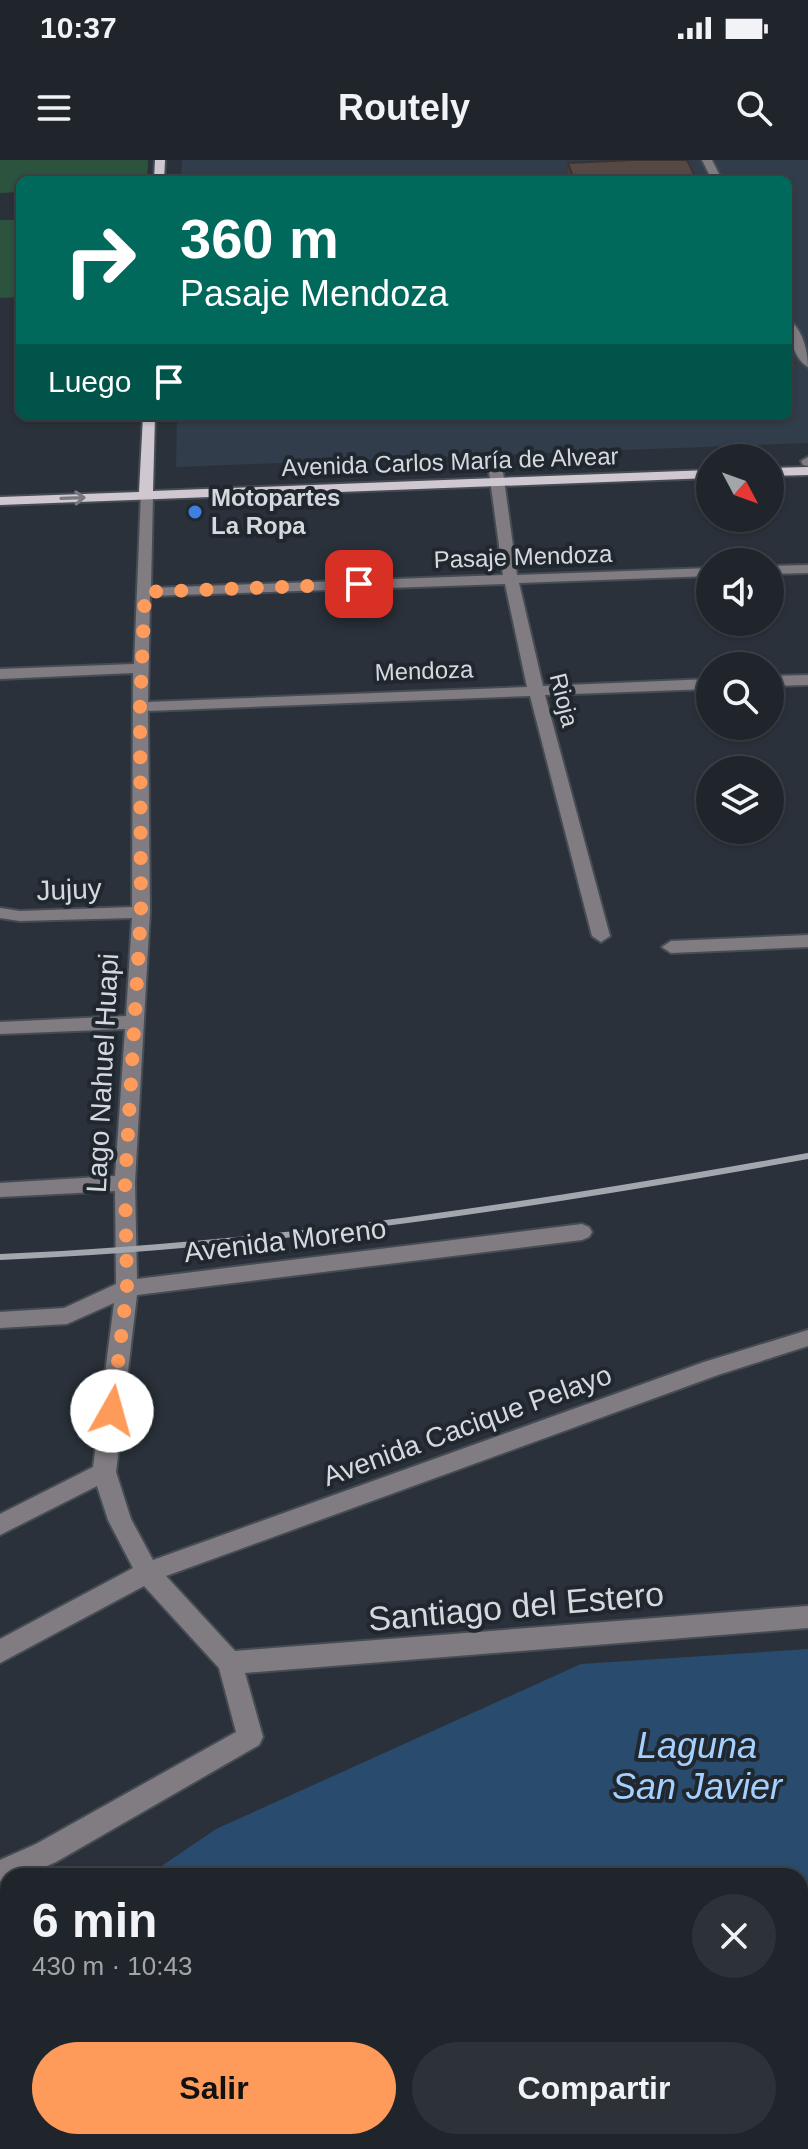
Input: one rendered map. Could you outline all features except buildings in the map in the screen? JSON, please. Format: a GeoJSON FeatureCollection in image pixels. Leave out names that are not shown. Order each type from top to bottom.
{"type":"FeatureCollection","features":[{"type":"Feature","properties":{"kind":"main road","name":"Lago Nahuel Huapi"},"geometry":{"type":"LineString","coordinates":[[146,488],[149,420]]}},
{"type":"Feature","properties":{"kind":"main road"},"geometry":{"type":"LineString","coordinates":[[784,462],[808,461]]}},
{"type":"Feature","properties":{"kind":"main road","name":"Avenida Carlos María de Alvear"},"geometry":{"type":"LineString","coordinates":[[497,477],[696,466]]}},
{"type":"Feature","properties":{"kind":"main road"},"geometry":{"type":"LineString","coordinates":[[784,472],[808,471]]}},
{"type":"Feature","properties":{"kind":"main road","name":"Avenida Carlos María de Alvear"},"geometry":{"type":"LineString","coordinates":[[0,487],[146,488],[696,474]]}},
{"type":"Feature","properties":{"kind":"main road","name":"Avenida Carlos María de Alvear"},"geometry":{"type":"LineString","coordinates":[[0,501],[146,488]]}},
{"type":"Feature","properties":{"kind":"street"},"geometry":{"type":"LineString","coordinates":[[792,331],[808,363]]}},
{"type":"Feature","properties":{"kind":"street","name":"Rioja"},"geometry":{"type":"LineString","coordinates":[[497,477],[511,579],[536,691],[601,936]]}},
{"type":"Feature","properties":{"kind":"street","name":"Lago Nahuel Huapi"},"geometry":{"type":"LineString","coordinates":[[12,1868],[46,1853],[250,1737],[230,1663],[147,1572],[120,1520],[104,1472],[127,1288],[125,1183],[141,912],[140,707],[146,488]]}},
{"type":"Feature","properties":{"kind":"street"},"geometry":{"type":"LineString","coordinates":[[784,570],[808,569]]}},
{"type":"Feature","properties":{"kind":"street","name":"Pasaje Mendoza"},"geometry":{"type":"LineString","coordinates":[[145,592],[696,572]]}},
{"type":"Feature","properties":{"kind":"street"},"geometry":{"type":"LineString","coordinates":[[0,674],[142,668]]}},
{"type":"Feature","properties":{"kind":"street"},"geometry":{"type":"LineString","coordinates":[[784,681],[808,680]]}},
{"type":"Feature","properties":{"kind":"street","name":"Mendoza"},"geometry":{"type":"LineString","coordinates":[[140,707],[696,685]]}},
{"type":"Feature","properties":{"kind":"street","name":"Jujuy"},"geometry":{"type":"LineString","coordinates":[[0,913],[20,916],[141,912]]}},
{"type":"Feature","properties":{"kind":"street"},"geometry":{"type":"LineString","coordinates":[[671,947],[808,941]]}},
{"type":"Feature","properties":{"kind":"street"},"geometry":{"type":"LineString","coordinates":[[0,1028],[136,1022]]}},
{"type":"Feature","properties":{"kind":"street"},"geometry":{"type":"LineString","coordinates":[[0,1190],[125,1183]]}},
{"type":"Feature","properties":{"kind":"street","name":"Avenida Moreno"},"geometry":{"type":"LineString","coordinates":[[0,1320],[67,1316],[127,1288],[582,1232]]}},
{"type":"Feature","properties":{"kind":"street","name":"Avenida Cacique Pelayo"},"geometry":{"type":"LineString","coordinates":[[0,1652],[147,1572],[712,1368],[808,1338]]}},
{"type":"Feature","properties":{"kind":"street"},"geometry":{"type":"LineString","coordinates":[[0,1525],[104,1472]]}},
{"type":"Feature","properties":{"kind":"street","name":"Santiago del Estero"},"geometry":{"type":"LineString","coordinates":[[230,1663],[808,1617]]}},
{"type":"Feature","properties":{"kind":"shaded area"},"geometry":{"type":"Polygon","coordinates":[[[182,160],[808,160],[808,443],[696,444],[696,447],[176,467],[177,420],[792,420],[792,176],[181,176],[182,160]]]}},
{"type":"Feature","properties":{"kind":"green space"},"geometry":{"type":"Polygon","coordinates":[[[0,160],[148,160],[147,176],[16,176],[16,192],[0,193],[0,160]]]}},
{"type":"Feature","properties":{"kind":"green space"},"geometry":{"type":"Polygon","coordinates":[[[0,220],[16,220],[16,297],[0,298],[0,220]]]}},
{"type":"Feature","properties":{"kind":"water","name":"Laguna San Javier"},"geometry":{"type":"Polygon","coordinates":[[[808,1649],[808,1868],[159,1868],[216,1829],[581,1664],[808,1649]]]}},
{"type":"Feature","properties":{"kind":"railway"},"geometry":{"type":"LineString","coordinates":[[0,1257],[304,1233],[506,1206],[808,1156]]}},
{"type":"Feature","properties":{"kind":"place","name":"Motopartes La Ropa"},"geometry":{"type":"Point","coordinates":[195,512]}},
{"type":"Feature","properties":{"kind":"route"},"geometry":{"type":"LineString","coordinates":[[112,1411],[127,1288],[125,1183],[141,912],[140,707],[145,592],[359,584]]}}]}
